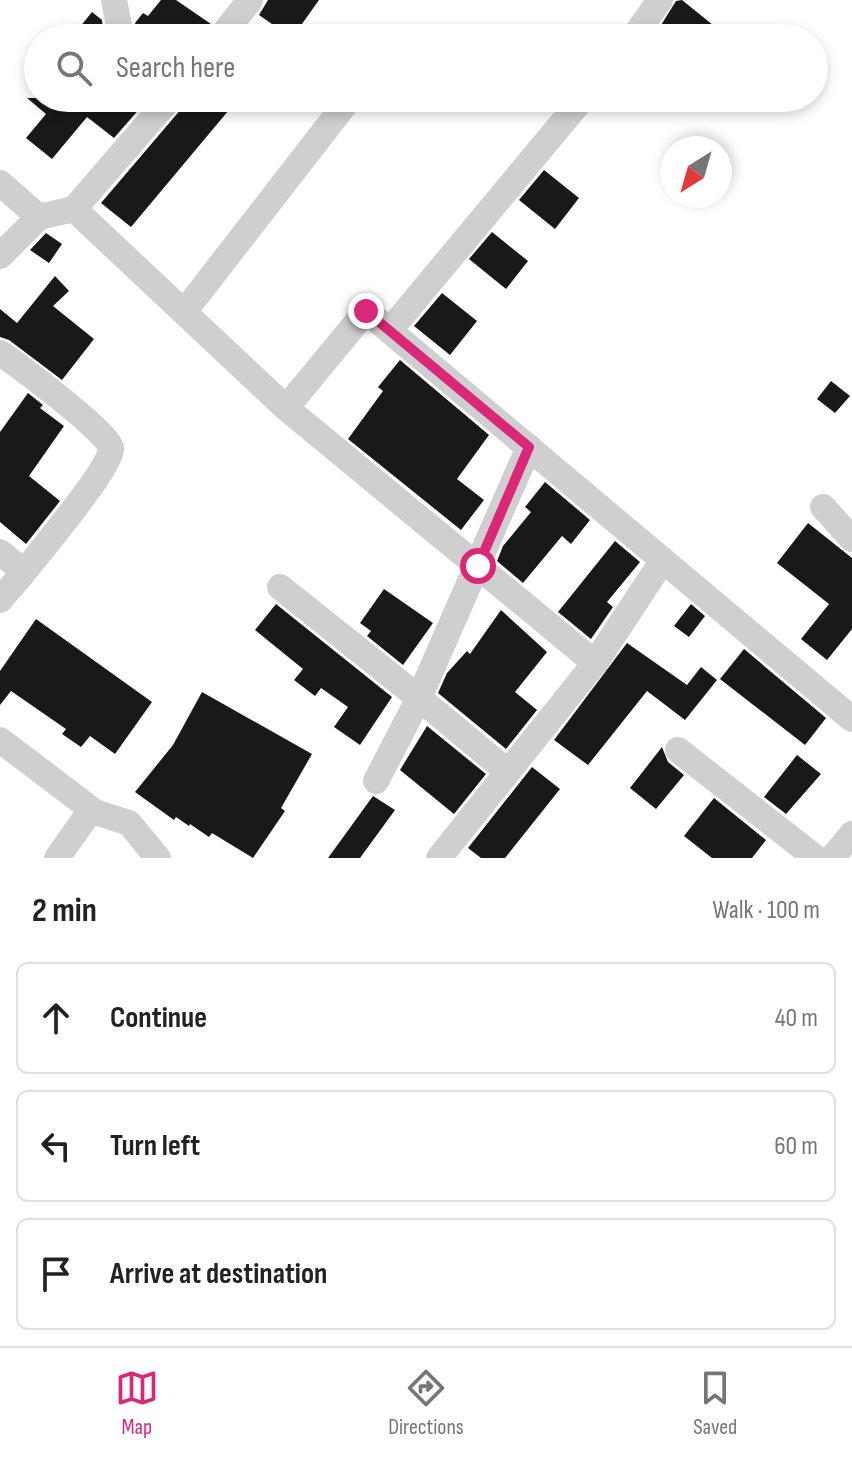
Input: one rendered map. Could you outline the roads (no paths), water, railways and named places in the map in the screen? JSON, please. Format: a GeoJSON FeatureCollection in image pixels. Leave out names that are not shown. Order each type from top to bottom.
{"type":"FeatureCollection","features":[{"type":"Feature","properties":{"kind":"street"},"geometry":{"type":"LineString","coordinates":[[114,0],[119,24]]}},
{"type":"Feature","properties":{"kind":"street"},"geometry":{"type":"LineString","coordinates":[[231,24],[250,0]]}},
{"type":"Feature","properties":{"kind":"street"},"geometry":{"type":"LineString","coordinates":[[643,24],[660,0]]}},
{"type":"Feature","properties":{"kind":"street"},"geometry":{"type":"LineString","coordinates":[[0,256],[39,217],[74,209],[158,112]]}},
{"type":"Feature","properties":{"kind":"street"},"geometry":{"type":"LineString","coordinates":[[184,312],[339,112]]}},
{"type":"Feature","properties":{"kind":"street"},"geometry":{"type":"LineString","coordinates":[[390,330],[571,112]]}},
{"type":"Feature","properties":{"kind":"street"},"geometry":{"type":"LineString","coordinates":[[0,183],[39,217]]}},
{"type":"Feature","properties":{"kind":"street"},"geometry":{"type":"LineString","coordinates":[[74,209],[286,408],[595,663]]}},
{"type":"Feature","properties":{"kind":"street"},"geometry":{"type":"LineString","coordinates":[[286,408],[366,311],[852,719]]}},
{"type":"Feature","properties":{"kind":"street"},"geometry":{"type":"LineString","coordinates":[[0,353],[87,422],[111,444],[112,452],[101,473],[0,600]]}},
{"type":"Feature","properties":{"kind":"street"},"geometry":{"type":"LineString","coordinates":[[376,781],[419,698],[529,447]]}},
{"type":"Feature","properties":{"kind":"street"},"geometry":{"type":"LineString","coordinates":[[823,507],[852,539]]}},
{"type":"Feature","properties":{"kind":"street"},"geometry":{"type":"LineString","coordinates":[[0,552],[24,572]]}},
{"type":"Feature","properties":{"kind":"street"},"geometry":{"type":"LineString","coordinates":[[439,858],[595,663],[663,560]]}},
{"type":"Feature","properties":{"kind":"street"},"geometry":{"type":"LineString","coordinates":[[280,587],[508,772]]}},
{"type":"Feature","properties":{"kind":"street"},"geometry":{"type":"LineString","coordinates":[[0,740],[91,810],[129,823],[158,858]]}},
{"type":"Feature","properties":{"kind":"street"},"geometry":{"type":"LineString","coordinates":[[678,750],[835,852]]}},
{"type":"Feature","properties":{"kind":"street"},"geometry":{"type":"LineString","coordinates":[[57,858],[91,810]]}}]}
